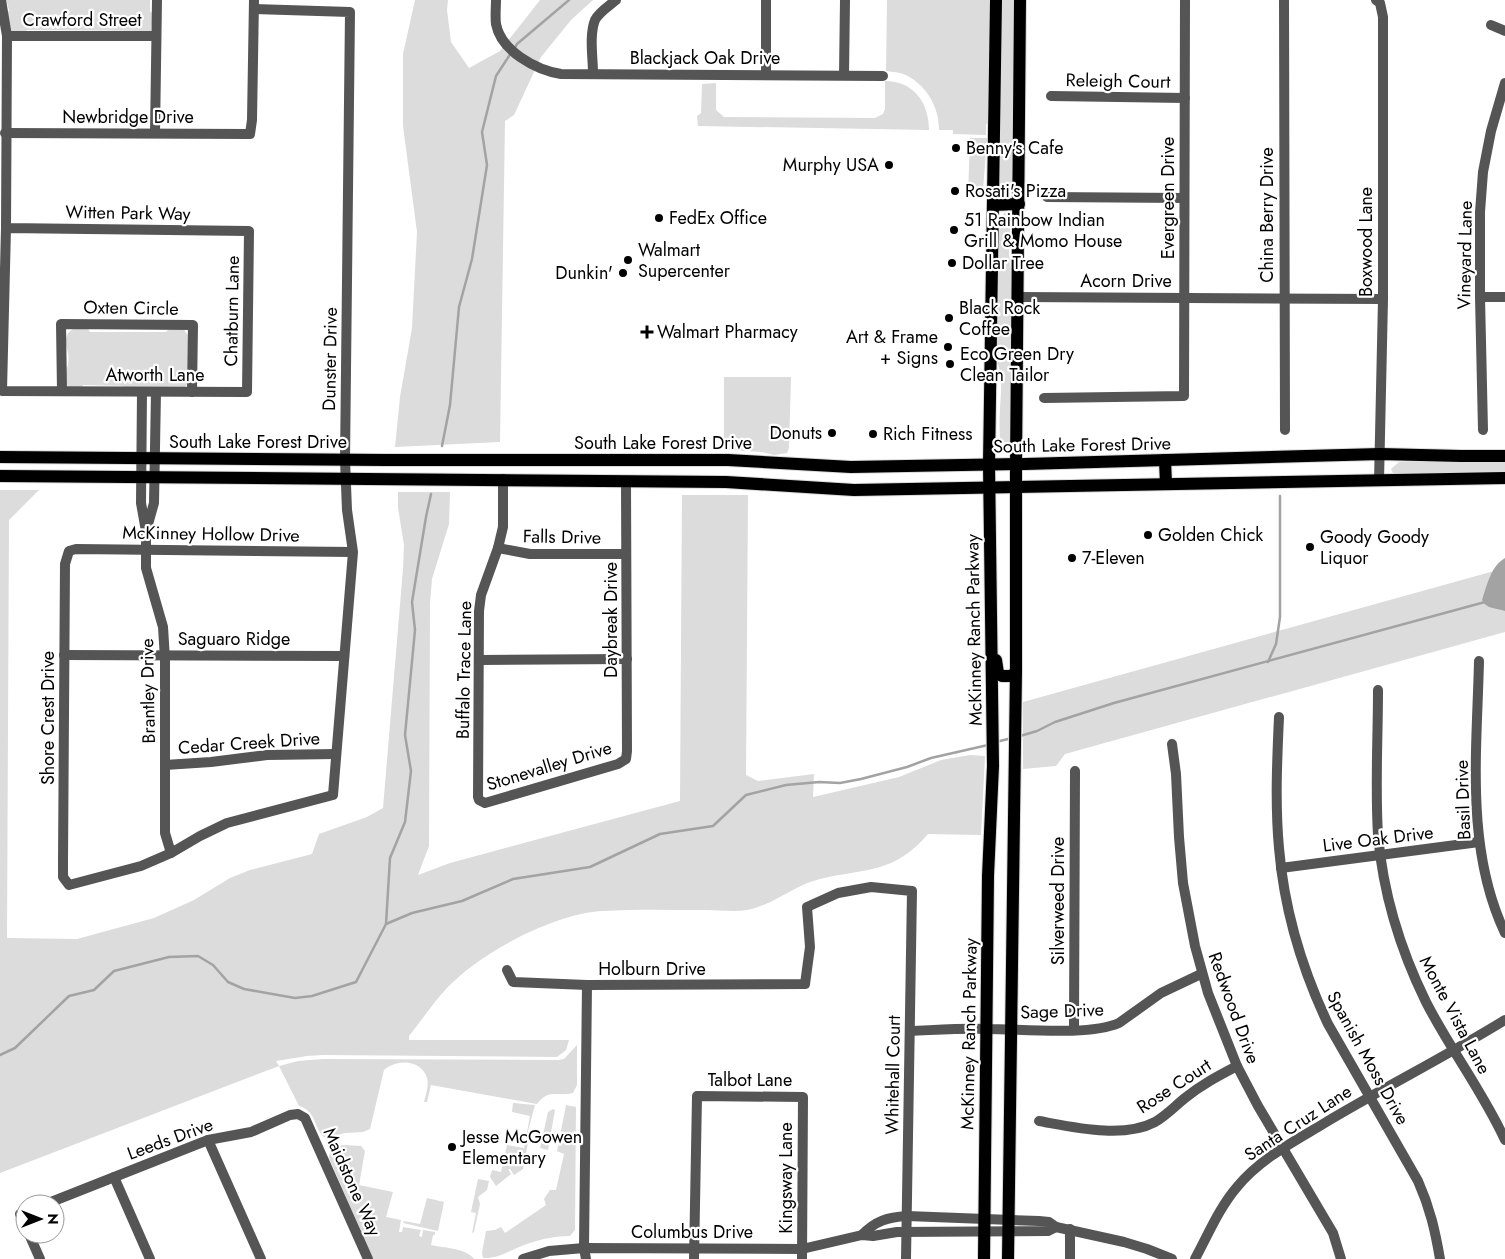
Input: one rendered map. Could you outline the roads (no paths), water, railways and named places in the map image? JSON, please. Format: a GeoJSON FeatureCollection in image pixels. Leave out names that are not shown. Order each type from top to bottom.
{"type":"FeatureCollection","features":[{"type":"Feature","properties":{"kind":"main road","name":"McKinney Ranch Parkway"},"geometry":{"type":"LineString","coordinates":[[984,1259],[988,876],[993,724],[990,464],[996,0]]}},
{"type":"Feature","properties":{"kind":"main road"},"geometry":{"type":"LineString","coordinates":[[1008,1259],[1010,1029],[1016,760],[1016,464],[1019,298],[1020,0]]}},
{"type":"Feature","properties":{"kind":"main road"},"geometry":{"type":"LineString","coordinates":[[994,205],[1019,204]]}},
{"type":"Feature","properties":{"kind":"main road","name":"South Lake Forest Drive"},"geometry":{"type":"LineString","coordinates":[[0,457],[345,460],[714,460],[851,467],[1380,454],[1505,456]]}},
{"type":"Feature","properties":{"kind":"main road"},"geometry":{"type":"LineString","coordinates":[[503,460],[503,479]]}},
{"type":"Feature","properties":{"kind":"main road"},"geometry":{"type":"LineString","coordinates":[[714,460],[714,482]]}},
{"type":"Feature","properties":{"kind":"main road"},"geometry":{"type":"LineString","coordinates":[[1165,460],[1166,484]]}},
{"type":"Feature","properties":{"kind":"main road","name":"South Lake Forest Drive"},"geometry":{"type":"LineString","coordinates":[[0,476],[714,482],[854,490],[990,487]]}},
{"type":"Feature","properties":{"kind":"main road"},"geometry":{"type":"LineString","coordinates":[[990,487],[1505,478]]}},
{"type":"Feature","properties":{"kind":"main road"},"geometry":{"type":"LineString","coordinates":[[992,635],[996,648],[998,673],[1002,676],[1010,677],[1016,671]]}},
{"type":"Feature","properties":{"kind":"street"},"geometry":{"type":"LineString","coordinates":[[1,0],[7,36],[2,188],[6,228]]}},
{"type":"Feature","properties":{"kind":"street"},"geometry":{"type":"LineString","coordinates":[[155,133],[157,0]]}},
{"type":"Feature","properties":{"kind":"street","name":"Blackjack Oak Drive"},"geometry":{"type":"LineString","coordinates":[[496,0],[496,25],[506,44],[529,63],[544,71],[560,74],[884,76]]}},
{"type":"Feature","properties":{"kind":"street"},"geometry":{"type":"LineString","coordinates":[[593,74],[595,21],[599,14],[616,0]]}},
{"type":"Feature","properties":{"kind":"street"},"geometry":{"type":"LineString","coordinates":[[766,0],[766,75]]}},
{"type":"Feature","properties":{"kind":"street"},"geometry":{"type":"LineString","coordinates":[[844,75],[845,0]]}},
{"type":"Feature","properties":{"kind":"street","name":"Evergreen Drive"},"geometry":{"type":"LineString","coordinates":[[1044,398],[1184,396],[1185,0]]}},
{"type":"Feature","properties":{"kind":"street","name":"China Berry Drive"},"geometry":{"type":"LineString","coordinates":[[1284,0],[1285,430]]}},
{"type":"Feature","properties":{"kind":"street","name":"Boxwood Lane"},"geometry":{"type":"LineString","coordinates":[[1378,1],[1383,17],[1383,300],[1380,481]]}},
{"type":"Feature","properties":{"kind":"street","name":"Dunster Drive"},"geometry":{"type":"LineString","coordinates":[[171,854],[200,836],[227,823],[333,795],[353,552],[347,510],[345,460],[350,12],[254,4]]}},
{"type":"Feature","properties":{"kind":"street","name":"Newbridge Drive"},"geometry":{"type":"LineString","coordinates":[[5,133],[250,134],[252,120],[254,4]]}},
{"type":"Feature","properties":{"kind":"street"},"geometry":{"type":"LineString","coordinates":[[1491,25],[1505,31]]}},
{"type":"Feature","properties":{"kind":"street","name":"Crawford Street"},"geometry":{"type":"LineString","coordinates":[[7,36],[156,36]]}},
{"type":"Feature","properties":{"kind":"street","name":"Vineyard Lane"},"geometry":{"type":"LineString","coordinates":[[1483,430],[1480,212],[1483,172],[1491,131],[1505,83]]}},
{"type":"Feature","properties":{"kind":"street","name":"Releigh Court"},"geometry":{"type":"LineString","coordinates":[[1051,96],[1185,98]]}},
{"type":"Feature","properties":{"kind":"street"},"geometry":{"type":"LineString","coordinates":[[1047,197],[1184,198]]}},
{"type":"Feature","properties":{"kind":"street","name":"Witten Park Way"},"geometry":{"type":"LineString","coordinates":[[6,228],[249,231]]}},
{"type":"Feature","properties":{"kind":"street","name":"Atworth Lane"},"geometry":{"type":"LineString","coordinates":[[6,228],[2,391],[247,392]]}},
{"type":"Feature","properties":{"kind":"street","name":"Chatburn Lane"},"geometry":{"type":"LineString","coordinates":[[247,392],[249,231]]}},
{"type":"Feature","properties":{"kind":"street"},"geometry":{"type":"LineString","coordinates":[[1480,297],[1505,297]]}},
{"type":"Feature","properties":{"kind":"street","name":"Acorn Drive"},"geometry":{"type":"LineString","coordinates":[[1019,298],[1383,300]]}},
{"type":"Feature","properties":{"kind":"street","name":"Oxten Circle"},"geometry":{"type":"LineString","coordinates":[[62,391],[61,324],[193,325],[192,392]]}},
{"type":"Feature","properties":{"kind":"street","name":"Brantley Drive"},"geometry":{"type":"LineString","coordinates":[[142,392],[141,503],[146,530],[146,568],[163,628],[165,655],[165,833],[171,854]]}},
{"type":"Feature","properties":{"kind":"street","name":"Brantley Drive"},"geometry":{"type":"LineString","coordinates":[[146,530],[154,503],[156,477],[156,392]]}},
{"type":"Feature","properties":{"kind":"street","name":"Buffalo Trace Lane"},"geometry":{"type":"LineString","coordinates":[[482,802],[478,797],[479,611],[481,595],[498,548],[503,527],[503,479]]}},
{"type":"Feature","properties":{"kind":"street","name":"Daybreak Drive"},"geometry":{"type":"LineString","coordinates":[[626,481],[626,759]]}},
{"type":"Feature","properties":{"kind":"street","name":"Falls Drive"},"geometry":{"type":"LineString","coordinates":[[498,548],[530,554],[626,554]]}},
{"type":"Feature","properties":{"kind":"street","name":"McKinney Hollow Drive"},"geometry":{"type":"LineString","coordinates":[[69,551],[76,549],[353,552]]}},
{"type":"Feature","properties":{"kind":"street","name":"Shore Crest Drive"},"geometry":{"type":"LineString","coordinates":[[69,551],[65,564],[64,877],[69,885],[141,866],[171,854]]}},
{"type":"Feature","properties":{"kind":"street","name":"Saguaro Ridge"},"geometry":{"type":"LineString","coordinates":[[64,655],[344,656]]}},
{"type":"Feature","properties":{"kind":"street"},"geometry":{"type":"LineString","coordinates":[[480,660],[627,659]]}},
{"type":"Feature","properties":{"kind":"street","name":"Basil Drive"},"geometry":{"type":"LineString","coordinates":[[1478,661],[1476,801],[1479,842],[1488,884],[1505,933]]}},
{"type":"Feature","properties":{"kind":"street","name":"Monte Vista Lane"},"geometry":{"type":"LineString","coordinates":[[1378,690],[1377,812],[1380,855],[1391,912],[1404,952],[1426,1002],[1505,1140]]}},
{"type":"Feature","properties":{"kind":"street","name":"Spanish Moss Drive"},"geometry":{"type":"LineString","coordinates":[[1279,718],[1277,808],[1282,868],[1298,947],[1318,1003],[1338,1045],[1370,1096],[1418,1181],[1434,1224],[1440,1259]]}},
{"type":"Feature","properties":{"kind":"street","name":"Redwood Drive"},"geometry":{"type":"LineString","coordinates":[[1172,744],[1176,774],[1178,837],[1183,883],[1202,974],[1217,1020],[1252,1097],[1334,1233],[1341,1259]]}},
{"type":"Feature","properties":{"kind":"street","name":"Cedar Creek Drive"},"geometry":{"type":"LineString","coordinates":[[165,765],[211,762],[267,755],[336,754]]}},
{"type":"Feature","properties":{"kind":"street","name":"Stonevalley Drive"},"geometry":{"type":"LineString","coordinates":[[482,802],[489,803],[618,764],[626,759]]}},
{"type":"Feature","properties":{"kind":"street","name":"Silverweed Drive"},"geometry":{"type":"LineString","coordinates":[[1074,1030],[1075,771]]}},
{"type":"Feature","properties":{"kind":"street","name":"Live Oak Drive"},"geometry":{"type":"LineString","coordinates":[[1282,868],[1479,842]]}},
{"type":"Feature","properties":{"kind":"street","name":"Whitehall Court"},"geometry":{"type":"LineString","coordinates":[[805,984],[810,947],[807,907],[838,893],[871,887],[912,891],[906,1259]]}},
{"type":"Feature","properties":{"kind":"street","name":"Holburn Drive"},"geometry":{"type":"LineString","coordinates":[[507,970],[513,982],[587,985],[805,984]]}},
{"type":"Feature","properties":{"kind":"street","name":"Sage Drive"},"geometry":{"type":"LineString","coordinates":[[910,1031],[986,1028],[1099,1029],[1119,1023],[1161,993],[1202,974]]}},
{"type":"Feature","properties":{"kind":"street"},"geometry":{"type":"LineString","coordinates":[[586,1259],[584,1248],[587,985]]}},
{"type":"Feature","properties":{"kind":"street","name":"Santa Cruz Lane"},"geometry":{"type":"LineString","coordinates":[[1194,1259],[1220,1211],[1236,1188],[1254,1170],[1284,1148],[1370,1096],[1455,1051],[1505,1020]]}},
{"type":"Feature","properties":{"kind":"street","name":"Rose Court"},"geometry":{"type":"LineString","coordinates":[[1039,1121],[1110,1130],[1147,1126],[1166,1115],[1203,1084],[1237,1066]]}},
{"type":"Feature","properties":{"kind":"street","name":"Talbot Lane"},"geometry":{"type":"LineString","coordinates":[[694,1254],[697,1096],[803,1097]]}},
{"type":"Feature","properties":{"kind":"street","name":"Kingsway Lane"},"geometry":{"type":"LineString","coordinates":[[802,1254],[803,1097]]}},
{"type":"Feature","properties":{"kind":"street","name":"Leeds Drive"},"geometry":{"type":"LineString","coordinates":[[65,1196],[208,1140],[251,1132],[290,1115],[298,1114],[305,1118]]}},
{"type":"Feature","properties":{"kind":"street","name":"Maidstone Way"},"geometry":{"type":"LineString","coordinates":[[305,1118],[368,1259]]}},
{"type":"Feature","properties":{"kind":"street"},"geometry":{"type":"LineString","coordinates":[[208,1140],[261,1259]]}},
{"type":"Feature","properties":{"kind":"street"},"geometry":{"type":"LineString","coordinates":[[114,1176],[150,1259]]}},
{"type":"Feature","properties":{"kind":"street","name":"Columbus Drive"},"geometry":{"type":"LineString","coordinates":[[862,1235],[871,1225],[895,1216],[984,1218],[1008,1225]]}},
{"type":"Feature","properties":{"kind":"street","name":"Columbus Drive"},"geometry":{"type":"LineString","coordinates":[[523,1259],[549,1251],[584,1248],[694,1254],[802,1254],[862,1235],[873,1236],[907,1231],[984,1232],[1008,1225],[1049,1222],[1056,1227],[1137,1245],[1172,1259]]}},
{"type":"Feature","properties":{"kind":"street"},"geometry":{"type":"LineString","coordinates":[[1070,1229],[1070,1259]]}},
{"type":"Feature","properties":{"kind":"street"},"geometry":{"type":"LineString","coordinates":[[33,1244],[40,1259]]}},
{"type":"Feature","properties":{"kind":"waterway"},"geometry":{"type":"LineString","coordinates":[[514,49],[517,44],[569,0]]}},
{"type":"Feature","properties":{"kind":"waterway"},"geometry":{"type":"LineString","coordinates":[[442,446],[450,405],[459,307],[472,259],[487,165],[482,132],[496,76],[511,53]]}},
{"type":"Feature","properties":{"kind":"waterway"},"geometry":{"type":"LineString","coordinates":[[0,1055],[15,1048],[69,996],[94,990],[114,971],[169,957],[198,956],[213,965],[228,982],[244,989],[295,998],[312,996],[356,982],[386,924],[390,858],[405,822],[411,771],[405,735],[415,630],[412,602],[431,494]]}},
{"type":"Feature","properties":{"kind":"waterway"},"geometry":{"type":"LineString","coordinates":[[1268,662],[1276,644],[1280,617],[1280,496]]}},
{"type":"Feature","properties":{"kind":"waterway"},"geometry":{"type":"LineString","coordinates":[[1020,736],[1037,731],[1055,722],[1114,703],[1485,602]]}},
{"type":"Feature","properties":{"kind":"waterway"},"geometry":{"type":"LineString","coordinates":[[996,742],[1012,738]]}},
{"type":"Feature","properties":{"kind":"waterway"},"geometry":{"type":"LineString","coordinates":[[386,924],[412,913],[462,901],[513,879],[590,867],[660,834],[713,826],[746,795],[786,785],[819,782],[840,783],[861,779],[907,767],[931,758],[988,745]]}},
{"type":"Feature","properties":{"kind":"place","name":"Benny's Cafe"},"geometry":{"type":"Point","coordinates":[956,148]}},
{"type":"Feature","properties":{"kind":"place","name":"Murphy USA"},"geometry":{"type":"Point","coordinates":[889,165]}},
{"type":"Feature","properties":{"kind":"place","name":"Rosati's Pizza"},"geometry":{"type":"Point","coordinates":[955,191]}},
{"type":"Feature","properties":{"kind":"place","name":"FedEx Office"},"geometry":{"type":"Point","coordinates":[659,218]}},
{"type":"Feature","properties":{"kind":"place","name":"51 Rainbow Indian Grill & Momo House"},"geometry":{"type":"Point","coordinates":[954,230]}},
{"type":"Feature","properties":{"kind":"place","name":"Walmart Supercenter"},"geometry":{"type":"Point","coordinates":[628,260]}},
{"type":"Feature","properties":{"kind":"place","name":"Dollar Tree"},"geometry":{"type":"Point","coordinates":[952,263]}},
{"type":"Feature","properties":{"kind":"place","name":"Dunkin'"},"geometry":{"type":"Point","coordinates":[623,273]}},
{"type":"Feature","properties":{"kind":"place","name":"Black Rock Coffee"},"geometry":{"type":"Point","coordinates":[949,318]}},
{"type":"Feature","properties":{"kind":"place","name":"Walmart Pharmacy"},"geometry":{"type":"Point","coordinates":[647,332]}},
{"type":"Feature","properties":{"kind":"place","name":"Art & Frame + Signs"},"geometry":{"type":"Point","coordinates":[948,347]}},
{"type":"Feature","properties":{"kind":"place","name":"Eco Green Dry Clean Tailor"},"geometry":{"type":"Point","coordinates":[950,364]}},
{"type":"Feature","properties":{"kind":"place","name":"Donuts"},"geometry":{"type":"Point","coordinates":[832,433]}},
{"type":"Feature","properties":{"kind":"place","name":"Rich Fitness"},"geometry":{"type":"Point","coordinates":[873,434]}},
{"type":"Feature","properties":{"kind":"place","name":"Golden Chick"},"geometry":{"type":"Point","coordinates":[1148,535]}},
{"type":"Feature","properties":{"kind":"place","name":"Goody Goody Liquor"},"geometry":{"type":"Point","coordinates":[1310,547]}},
{"type":"Feature","properties":{"kind":"place","name":"7-Eleven"},"geometry":{"type":"Point","coordinates":[1072,558]}},
{"type":"Feature","properties":{"kind":"place","name":"Jesse McGowen Elementary"},"geometry":{"type":"Point","coordinates":[452,1147]}}]}
